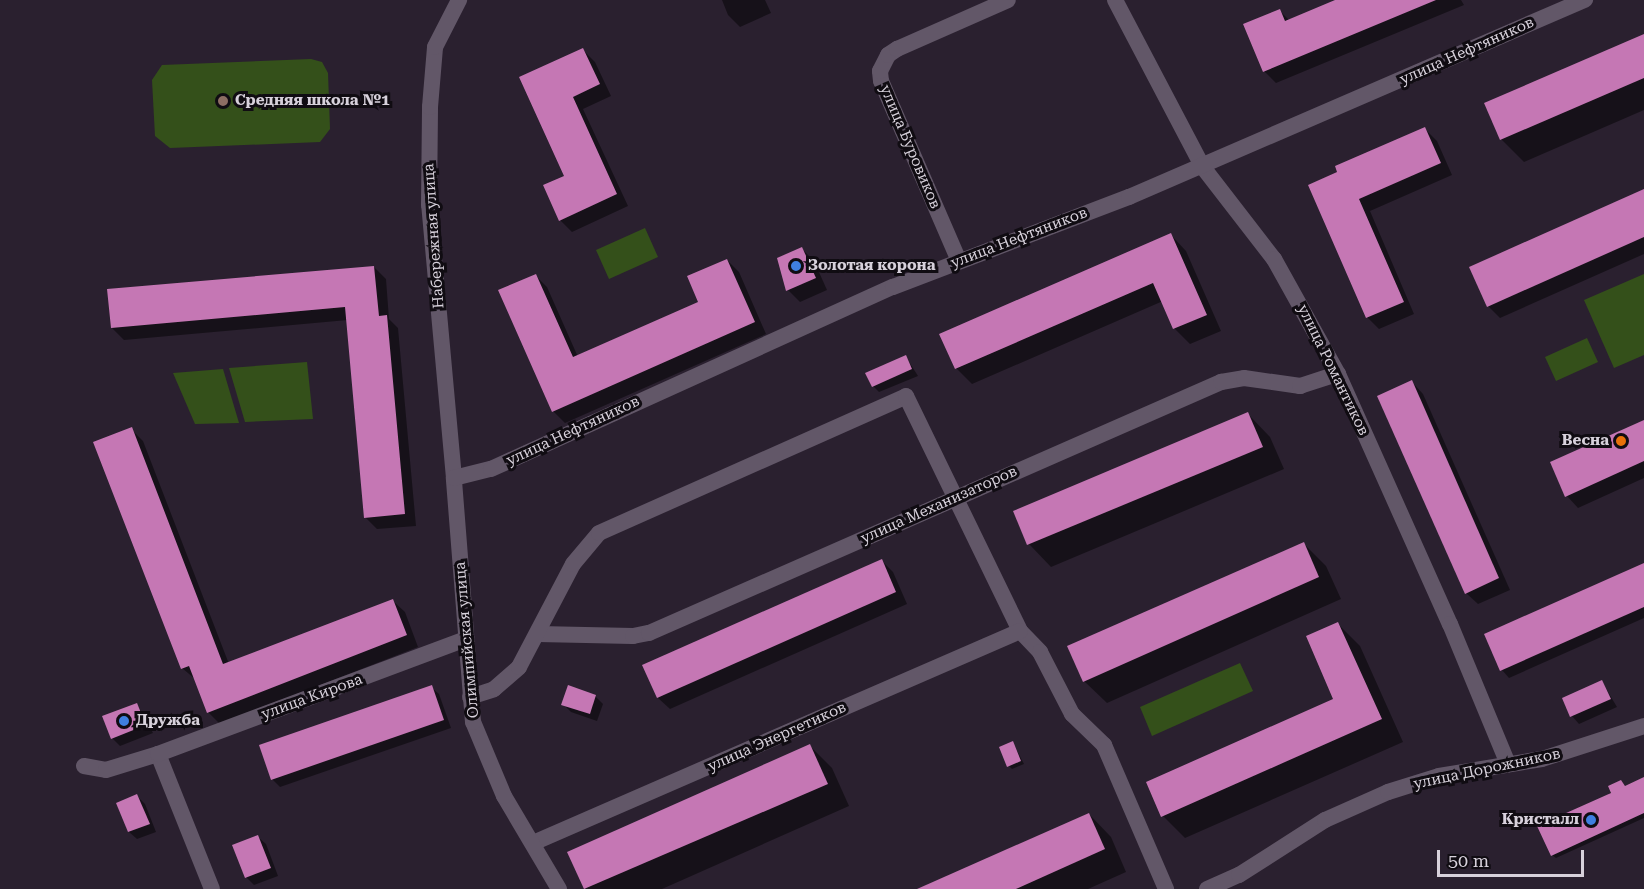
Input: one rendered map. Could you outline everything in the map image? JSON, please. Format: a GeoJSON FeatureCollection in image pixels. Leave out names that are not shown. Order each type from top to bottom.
{"type":"FeatureCollection","features":[{"type":"Feature","properties":{"kind":"street","name":"Набережная улица"},"geometry":{"type":"LineString","coordinates":[[454,478],[429,205],[430,107],[435,47],[459,0]]}},
{"type":"Feature","properties":{"kind":"street","name":"улица Буровиков"},"geometry":{"type":"LineString","coordinates":[[959,261],[881,81],[880,71],[888,55],[897,49],[1008,0]]}},
{"type":"Feature","properties":{"kind":"street","name":"улица Романтиков"},"geometry":{"type":"LineString","coordinates":[[1115,0],[1202,166],[1274,259],[1338,374],[1450,624],[1508,764]]}},
{"type":"Feature","properties":{"kind":"street","name":"улица Нефтяников"},"geometry":{"type":"LineString","coordinates":[[454,478],[491,469],[841,310],[1202,166],[1585,0]]}},
{"type":"Feature","properties":{"kind":"street","name":"улица Механизаторов"},"geometry":{"type":"LineString","coordinates":[[538,634],[633,636],[649,633],[1221,382],[1244,378],[1300,386],[1338,374]]}},
{"type":"Feature","properties":{"kind":"street"},"geometry":{"type":"LineString","coordinates":[[470,697],[494,689],[507,680],[538,634],[573,564],[599,533],[906,396],[1020,631],[1040,652],[1072,714],[1104,745],[1166,889]]}},
{"type":"Feature","properties":{"kind":"street","name":"Олимпийская улица"},"geometry":{"type":"LineString","coordinates":[[454,478],[465,639],[475,729],[490,768],[559,889]]}},
{"type":"Feature","properties":{"kind":"street","name":"улица Энергетиков"},"geometry":{"type":"LineString","coordinates":[[533,843],[1020,631]]}},
{"type":"Feature","properties":{"kind":"street","name":"улица Кирова"},"geometry":{"type":"LineString","coordinates":[[84,766],[106,770],[158,754],[465,639]]}},
{"type":"Feature","properties":{"kind":"street","name":"улица Дорожников"},"geometry":{"type":"LineString","coordinates":[[1207,889],[1239,875],[1325,820],[1388,792],[1439,776],[1571,751],[1644,726]]}},
{"type":"Feature","properties":{"kind":"street"},"geometry":{"type":"LineString","coordinates":[[158,754],[212,889]]}},
{"type":"Feature","properties":{"kind":"green space"},"geometry":{"type":"Polygon","coordinates":[[[311,59],[322,62],[328,73],[330,129],[320,142],[170,148],[155,136],[152,80],[162,65],[311,59]]]}},
{"type":"Feature","properties":{"kind":"green space"},"geometry":{"type":"Polygon","coordinates":[[[645,228],[658,257],[609,279],[596,250],[645,228]]]}},
{"type":"Feature","properties":{"kind":"green space"},"geometry":{"type":"Polygon","coordinates":[[[1644,274],[1644,355],[1614,368],[1584,300],[1644,274]]]}},
{"type":"Feature","properties":{"kind":"green space"},"geometry":{"type":"Polygon","coordinates":[[[1587,338],[1598,362],[1556,381],[1545,357],[1587,338]]]}},
{"type":"Feature","properties":{"kind":"green space"},"geometry":{"type":"Polygon","coordinates":[[[307,362],[313,419],[245,422],[229,368],[307,362]]]}},
{"type":"Feature","properties":{"kind":"green space"},"geometry":{"type":"Polygon","coordinates":[[[223,369],[239,423],[195,424],[173,373],[223,369]]]}},
{"type":"Feature","properties":{"kind":"green space"},"geometry":{"type":"Polygon","coordinates":[[[1240,663],[1253,691],[1152,736],[1140,707],[1240,663]]]}},
{"type":"Feature","properties":{"kind":"building"},"geometry":{"type":"Polygon","coordinates":[[[1335,0],[1436,0],[1263,72],[1243,24],[1280,9],[1285,21],[1335,0]]]}},
{"type":"Feature","properties":{"kind":"building"},"geometry":{"type":"Polygon","coordinates":[[[1644,34],[1644,78],[1500,140],[1484,103],[1644,34]]]}},
{"type":"Feature","properties":{"kind":"building"},"geometry":{"type":"Polygon","coordinates":[[[583,48],[600,84],[573,97],[617,194],[559,221],[543,185],[564,176],[519,77],[583,48]]]}},
{"type":"Feature","properties":{"kind":"building"},"geometry":{"type":"Polygon","coordinates":[[[1425,127],[1441,163],[1359,199],[1404,302],[1366,318],[1308,185],[1337,172],[1335,166],[1425,127]]]}},
{"type":"Feature","properties":{"kind":"building"},"geometry":{"type":"Polygon","coordinates":[[[1644,189],[1644,237],[1487,307],[1469,267],[1644,189]]]}},
{"type":"Feature","properties":{"kind":"building"},"geometry":{"type":"Polygon","coordinates":[[[1171,233],[1207,315],[1173,329],[1153,283],[955,369],[939,334],[1171,233]]]}},
{"type":"Feature","properties":{"kind":"building","name":"Золотая корона"},"geometry":{"type":"Polygon","coordinates":[[[802,247],[816,278],[786,291],[777,258],[802,247]]]}},
{"type":"Feature","properties":{"kind":"building"},"geometry":{"type":"Polygon","coordinates":[[[727,259],[755,322],[552,412],[498,290],[536,274],[573,357],[698,302],[687,276],[727,259]]]}},
{"type":"Feature","properties":{"kind":"building"},"geometry":{"type":"Polygon","coordinates":[[[374,266],[379,316],[387,315],[405,514],[364,518],[345,307],[111,328],[107,289],[374,266]]]}},
{"type":"Feature","properties":{"kind":"building"},"geometry":{"type":"Polygon","coordinates":[[[906,355],[912,369],[872,387],[865,373],[906,355]]]}},
{"type":"Feature","properties":{"kind":"building"},"geometry":{"type":"Polygon","coordinates":[[[1412,380],[1499,578],[1465,594],[1377,396],[1412,380]]]}},
{"type":"Feature","properties":{"kind":"building"},"geometry":{"type":"Polygon","coordinates":[[[1248,412],[1263,447],[1027,545],[1013,511],[1248,412]]]}},
{"type":"Feature","properties":{"kind":"building","name":"Весна"},"geometry":{"type":"Polygon","coordinates":[[[1644,420],[1644,461],[1565,497],[1550,462],[1644,420]]]}},
{"type":"Feature","properties":{"kind":"building"},"geometry":{"type":"Polygon","coordinates":[[[132,427],[223,664],[393,599],[407,635],[207,713],[189,666],[181,669],[93,442],[132,427]]]}},
{"type":"Feature","properties":{"kind":"building"},"geometry":{"type":"Polygon","coordinates":[[[1304,542],[1319,577],[1083,682],[1067,646],[1304,542]]]}},
{"type":"Feature","properties":{"kind":"building"},"geometry":{"type":"Polygon","coordinates":[[[882,559],[896,592],[657,698],[642,665],[882,559]]]}},
{"type":"Feature","properties":{"kind":"building"},"geometry":{"type":"Polygon","coordinates":[[[1644,563],[1644,607],[1500,671],[1484,634],[1644,563]]]}},
{"type":"Feature","properties":{"kind":"building"},"geometry":{"type":"Polygon","coordinates":[[[1338,622],[1382,719],[1161,817],[1146,782],[1333,699],[1306,636],[1338,622]]]}},
{"type":"Feature","properties":{"kind":"building"},"geometry":{"type":"Polygon","coordinates":[[[1602,680],[1611,699],[1570,717],[1562,698],[1602,680]]]}},
{"type":"Feature","properties":{"kind":"building"},"geometry":{"type":"Polygon","coordinates":[[[432,685],[444,720],[271,780],[259,745],[432,685]]]}},
{"type":"Feature","properties":{"kind":"building"},"geometry":{"type":"Polygon","coordinates":[[[568,685],[596,695],[590,714],[561,705],[568,685]]]}},
{"type":"Feature","properties":{"kind":"building","name":"Дружба"},"geometry":{"type":"Polygon","coordinates":[[[137,703],[146,725],[111,739],[102,716],[137,703]]]}},
{"type":"Feature","properties":{"kind":"building"},"geometry":{"type":"Polygon","coordinates":[[[1013,741],[1021,761],[1007,767],[999,747],[1013,741]]]}},
{"type":"Feature","properties":{"kind":"building"},"geometry":{"type":"Polygon","coordinates":[[[810,744],[828,784],[584,889],[567,852],[810,744]]]}},
{"type":"Feature","properties":{"kind":"building","name":"Кристалл"},"geometry":{"type":"Polygon","coordinates":[[[1644,777],[1644,813],[1551,856],[1537,826],[1611,793],[1608,786],[1621,780],[1625,786],[1644,777]]]}},
{"type":"Feature","properties":{"kind":"building"},"geometry":{"type":"Polygon","coordinates":[[[137,794],[150,824],[128,832],[116,803],[137,794]]]}},
{"type":"Feature","properties":{"kind":"building"},"geometry":{"type":"Polygon","coordinates":[[[1089,813],[1105,849],[1016,889],[917,889],[1089,813]]]}},
{"type":"Feature","properties":{"kind":"building"},"geometry":{"type":"Polygon","coordinates":[[[258,835],[271,868],[245,878],[232,845],[258,835]]]}},
{"type":"Feature","properties":{"kind":"place","name":"Средняя школа №1"},"geometry":{"type":"Point","coordinates":[223,101]}},
{"type":"Feature","properties":{"kind":"place","name":"Золотая корона"},"geometry":{"type":"Point","coordinates":[796,266]}},
{"type":"Feature","properties":{"kind":"place","name":"Весна"},"geometry":{"type":"Point","coordinates":[1621,441]}},
{"type":"Feature","properties":{"kind":"place","name":"Дружба"},"geometry":{"type":"Point","coordinates":[124,721]}},
{"type":"Feature","properties":{"kind":"place","name":"Кристалл"},"geometry":{"type":"Point","coordinates":[1591,820]}}]}
